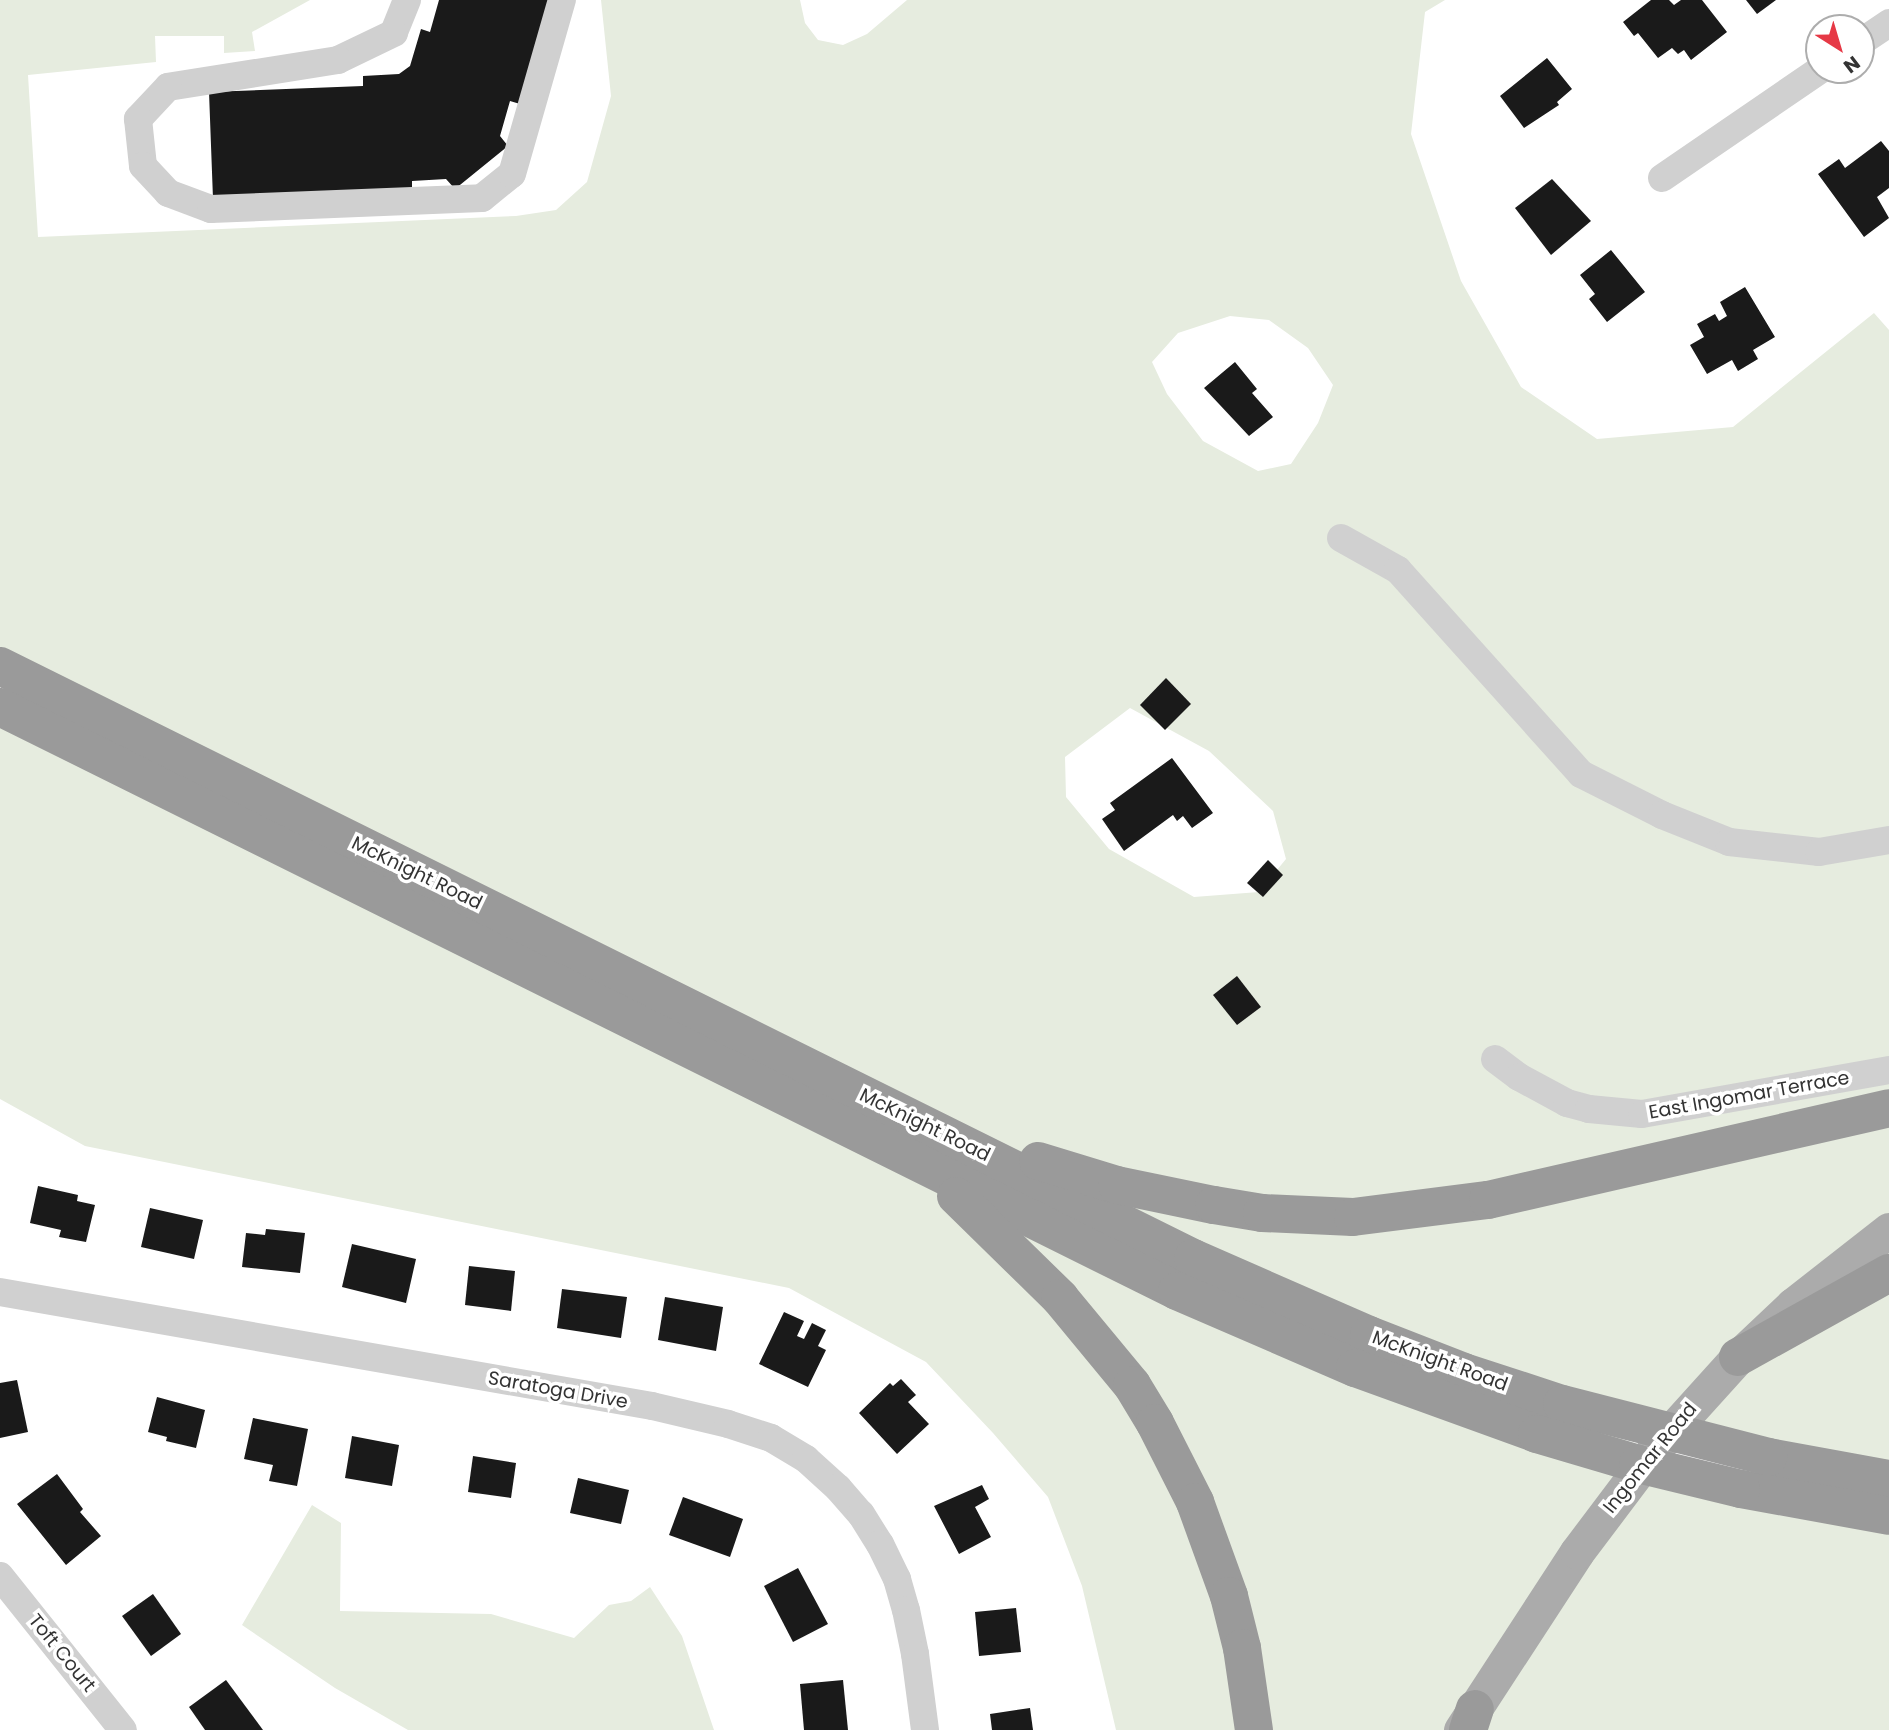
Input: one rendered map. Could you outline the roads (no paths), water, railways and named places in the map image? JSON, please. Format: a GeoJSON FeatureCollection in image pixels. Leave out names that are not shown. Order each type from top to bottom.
{"type":"FeatureCollection","features":[{"type":"Feature","properties":{"kind":"highway","name":"McKnight Road"},"geometry":{"type":"LineString","coordinates":[[0,666],[925,1146],[1177,1291],[1266,1331],[1445,1404],[1537,1434],[1638,1464],[1741,1489],[1889,1516]]}},
{"type":"Feature","properties":{"kind":"highway","name":"McKnight Road"},"geometry":{"type":"LineString","coordinates":[[0,707],[925,1146],[1193,1258],[1280,1298],[1464,1372],[1562,1404],[1768,1457],[1889,1479]]}},
{"type":"Feature","properties":{"kind":"highway"},"geometry":{"type":"LineString","coordinates":[[925,1146],[1168,1197],[1262,1213],[1353,1217],[1488,1200],[1889,1108]]}},
{"type":"Feature","properties":{"kind":"highway"},"geometry":{"type":"LineString","coordinates":[[925,1146],[989,1225],[1060,1298],[1132,1385],[1155,1423],[1195,1502],[1229,1596],[1242,1648],[1254,1730]]}},
{"type":"Feature","properties":{"kind":"highway"},"geometry":{"type":"LineString","coordinates":[[1738,1357],[1889,1273]]}},
{"type":"Feature","properties":{"kind":"main road","name":"Ingomar Road"},"geometry":{"type":"LineString","coordinates":[[1468,1723],[1618,1496],[1692,1406],[1738,1357],[1793,1306],[1889,1230]]}},
{"type":"Feature","properties":{"kind":"street"},"geometry":{"type":"LineString","coordinates":[[407,0],[394,33],[338,60],[168,87],[138,119],[143,166],[168,193],[211,209],[482,198],[512,174],[562,0]]}},
{"type":"Feature","properties":{"kind":"street"},"geometry":{"type":"LineString","coordinates":[[1662,178],[1805,80]]}},
{"type":"Feature","properties":{"kind":"street"},"geometry":{"type":"LineString","coordinates":[[1342,538],[1398,570],[1581,774],[1662,815],[1728,842],[1819,852],[1889,840]]}},
{"type":"Feature","properties":{"kind":"street","name":"East Ingomar Terrace"},"geometry":{"type":"LineString","coordinates":[[1495,1059],[1519,1077],[1567,1103],[1614,1113],[1672,1110],[1889,1070]]}},
{"type":"Feature","properties":{"kind":"street","name":"Saratoga Drive"},"geometry":{"type":"LineString","coordinates":[[0,1292],[652,1406],[728,1424],[771,1438],[806,1460],[838,1488],[880,1544],[897,1579],[906,1610],[925,1730]]}},
{"type":"Feature","properties":{"kind":"street","name":"Toft Court"},"geometry":{"type":"LineString","coordinates":[[0,1576],[123,1730]]}}]}
